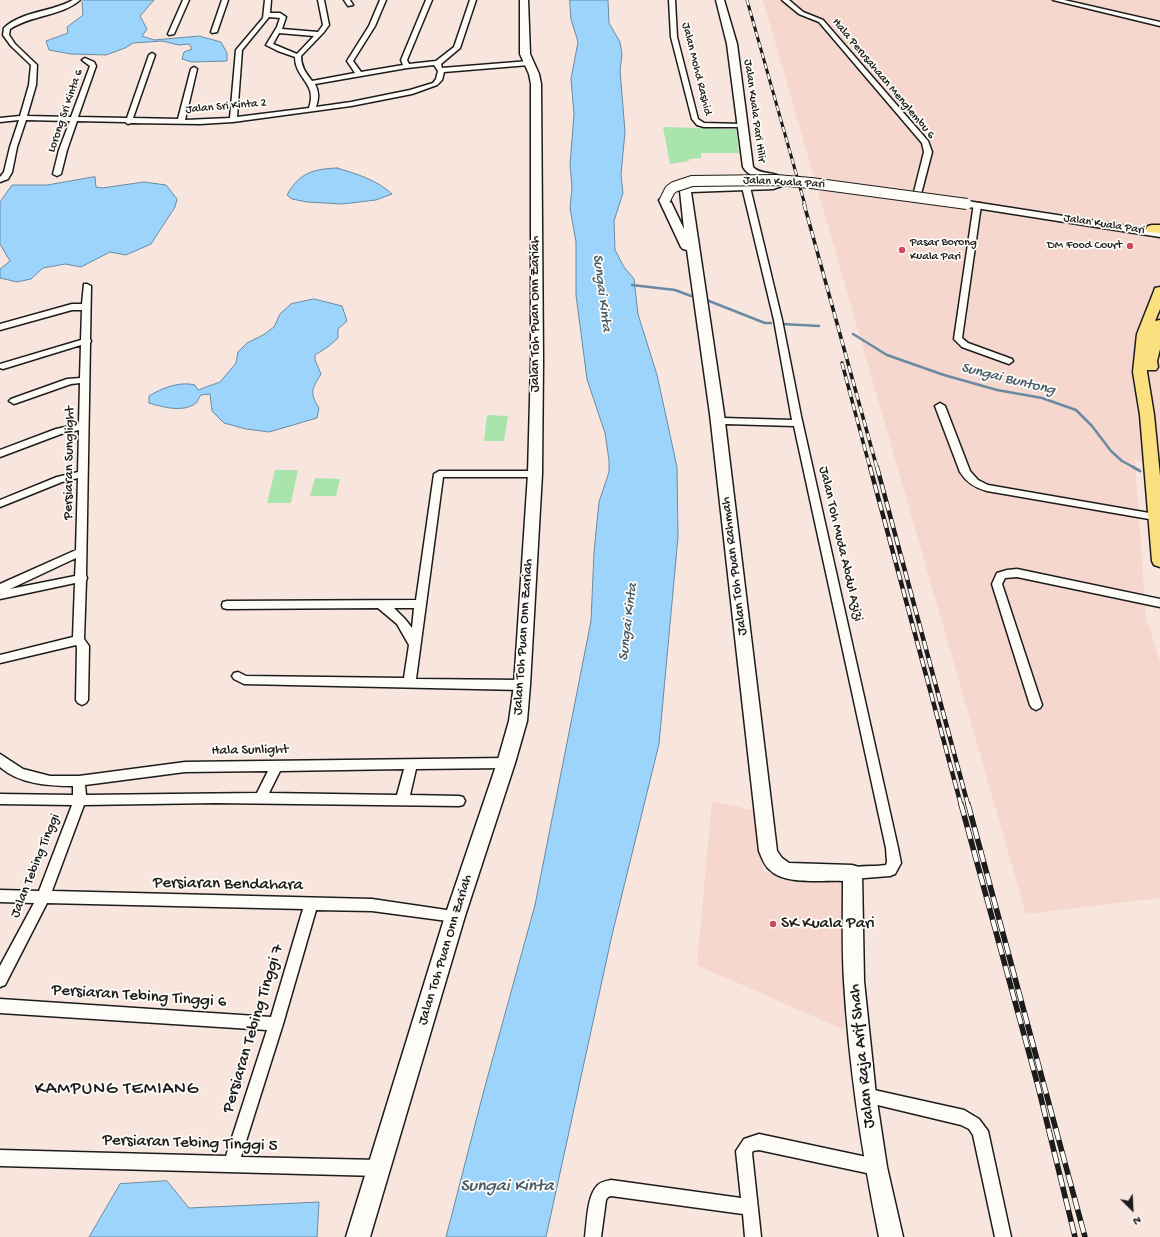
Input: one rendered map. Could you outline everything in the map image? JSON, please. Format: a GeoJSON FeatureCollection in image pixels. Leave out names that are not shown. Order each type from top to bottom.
{"type":"FeatureCollection","features":[{"type":"Feature","properties":{"kind":"main road"},"geometry":{"type":"LineString","coordinates":[[1160,291],[1144,334],[1140,372],[1147,415],[1160,561]]}},
{"type":"Feature","properties":{"kind":"main road"},"geometry":{"type":"LineString","coordinates":[[1160,324],[1150,361],[1151,384],[1160,430]]}},
{"type":"Feature","properties":{"kind":"street"},"geometry":{"type":"LineString","coordinates":[[0,180],[8,173],[11,156],[33,83],[35,69],[34,65],[9,43],[6,35],[7,28],[15,23],[65,7],[77,0]]}},
{"type":"Feature","properties":{"kind":"street"},"geometry":{"type":"LineString","coordinates":[[172,34],[186,0]]}},
{"type":"Feature","properties":{"kind":"street"},"geometry":{"type":"LineString","coordinates":[[214,32],[225,0]]}},
{"type":"Feature","properties":{"kind":"street"},"geometry":{"type":"LineString","coordinates":[[233,120],[239,50],[268,15],[268,0]]}},
{"type":"Feature","properties":{"kind":"street"},"geometry":{"type":"LineString","coordinates":[[312,109],[316,101],[315,89],[301,68],[297,59],[326,25],[321,0]]}},
{"type":"Feature","properties":{"kind":"street"},"geometry":{"type":"LineString","coordinates":[[359,75],[350,61],[372,26],[383,0]]}},
{"type":"Feature","properties":{"kind":"street"},"geometry":{"type":"LineString","coordinates":[[407,66],[404,60],[429,0]]}},
{"type":"Feature","properties":{"kind":"street"},"geometry":{"type":"LineString","coordinates":[[311,83],[407,66],[438,63],[457,48],[474,0]]}},
{"type":"Feature","properties":{"kind":"street","name":"Jalan Toh Puan Onn Zariah"},"geometry":{"type":"LineString","coordinates":[[358,1237],[456,916],[506,763],[518,721],[522,685],[535,474],[537,362],[536,84],[534,74],[524,49],[524,0]]}},
{"type":"Feature","properties":{"kind":"street","name":"Jalan Mohd Rashid"},"geometry":{"type":"LineString","coordinates":[[672,0],[672,19],[676,46],[695,120],[699,124],[704,125],[742,126]]}},
{"type":"Feature","properties":{"kind":"street","name":"Jalan Kuala Pari Hilir"},"geometry":{"type":"LineString","coordinates":[[687,189],[698,187],[773,186],[778,184],[779,180],[775,177],[757,174],[749,170],[732,44],[720,0]]}},
{"type":"Feature","properties":{"kind":"street","name":"Hala Perusahaan Menglembu 6"},"geometry":{"type":"LineString","coordinates":[[785,0],[801,13],[821,21],[925,143],[928,152],[918,192]]}},
{"type":"Feature","properties":{"kind":"street"},"geometry":{"type":"LineString","coordinates":[[1056,0],[1160,24]]}},
{"type":"Feature","properties":{"kind":"street"},"geometry":{"type":"LineString","coordinates":[[268,15],[282,16],[282,22],[278,31],[269,45],[284,52],[298,56]]}},
{"type":"Feature","properties":{"kind":"street"},"geometry":{"type":"LineString","coordinates":[[278,31],[319,34]]}},
{"type":"Feature","properties":{"kind":"street"},"geometry":{"type":"LineString","coordinates":[[128,122],[133,113],[152,55]]}},
{"type":"Feature","properties":{"kind":"street","name":"Lorong Sri Kinta 6"},"geometry":{"type":"LineString","coordinates":[[57,174],[63,150],[93,66],[92,63],[85,60]]}},
{"type":"Feature","properties":{"kind":"street"},"geometry":{"type":"LineString","coordinates":[[438,63],[438,68],[441,70],[529,64]]}},
{"type":"Feature","properties":{"kind":"street"},"geometry":{"type":"LineString","coordinates":[[181,122],[194,69]]}},
{"type":"Feature","properties":{"kind":"street","name":"Jalan Sri Kinta 2"},"geometry":{"type":"LineString","coordinates":[[0,120],[23,118],[128,122],[233,120],[393,96],[426,88],[435,84],[439,80],[441,70]]}},
{"type":"Feature","properties":{"kind":"street","name":"Jalan Kuala Pari"},"geometry":{"type":"LineString","coordinates":[[666,202],[670,190],[685,182],[702,180],[776,180],[818,183],[1158,231]]}},
{"type":"Feature","properties":{"kind":"street","name":"Jalan Toh Muda Abdul Azizi"},"geometry":{"type":"LineString","coordinates":[[746,187],[778,320],[797,420],[894,863],[890,870],[880,872],[852,873]]}},
{"type":"Feature","properties":{"kind":"street","name":"Jalan Toh Puan Rahmah"},"geometry":{"type":"LineString","coordinates":[[687,189],[685,191],[686,206],[717,419],[768,851],[773,861],[779,868],[788,871],[852,873]]}},
{"type":"Feature","properties":{"kind":"street"},"geometry":{"type":"LineString","coordinates":[[666,202],[686,206]]}},
{"type":"Feature","properties":{"kind":"street"},"geometry":{"type":"LineString","coordinates":[[666,202],[694,260]]}},
{"type":"Feature","properties":{"kind":"street"},"geometry":{"type":"LineString","coordinates":[[972,205],[958,339],[965,345],[1009,361]]}},
{"type":"Feature","properties":{"kind":"street","name":"Persiaran Sunglight"},"geometry":{"type":"LineString","coordinates":[[82,700],[83,646],[78,640],[82,578],[87,286]]}},
{"type":"Feature","properties":{"kind":"street"},"geometry":{"type":"LineString","coordinates":[[0,327],[72,307],[87,307]]}},
{"type":"Feature","properties":{"kind":"street"},"geometry":{"type":"LineString","coordinates":[[2,366],[87,341]]}},
{"type":"Feature","properties":{"kind":"street"},"geometry":{"type":"LineString","coordinates":[[14,401],[70,381],[86,380]]}},
{"type":"Feature","properties":{"kind":"street"},"geometry":{"type":"LineString","coordinates":[[940,406],[965,472],[970,480],[977,485],[1155,517]]}},
{"type":"Feature","properties":{"kind":"street"},"geometry":{"type":"LineString","coordinates":[[717,419],[724,421],[782,419],[797,420]]}},
{"type":"Feature","properties":{"kind":"street"},"geometry":{"type":"LineString","coordinates":[[0,454],[58,431],[84,426]]}},
{"type":"Feature","properties":{"kind":"street"},"geometry":{"type":"LineString","coordinates":[[0,504],[60,479],[83,474]]}},
{"type":"Feature","properties":{"kind":"street"},"geometry":{"type":"LineString","coordinates":[[409,684],[439,474],[535,474]]}},
{"type":"Feature","properties":{"kind":"street"},"geometry":{"type":"LineString","coordinates":[[0,589],[82,551]]}},
{"type":"Feature","properties":{"kind":"street"},"geometry":{"type":"LineString","coordinates":[[1036,705],[997,584],[998,578],[1001,575],[1007,573],[1017,573],[1160,603]]}},
{"type":"Feature","properties":{"kind":"street"},"geometry":{"type":"LineString","coordinates":[[0,596],[82,578]]}},
{"type":"Feature","properties":{"kind":"street"},"geometry":{"type":"LineString","coordinates":[[381,604],[399,618],[415,644]]}},
{"type":"Feature","properties":{"kind":"street"},"geometry":{"type":"LineString","coordinates":[[227,605],[420,604]]}},
{"type":"Feature","properties":{"kind":"street"},"geometry":{"type":"LineString","coordinates":[[0,659],[78,640]]}},
{"type":"Feature","properties":{"kind":"street"},"geometry":{"type":"LineString","coordinates":[[238,676],[244,680],[522,685]]}},
{"type":"Feature","properties":{"kind":"street","name":"Hala Sunlight"},"geometry":{"type":"LineString","coordinates":[[0,759],[16,770],[50,781],[79,781],[185,767],[506,763]]}},
{"type":"Feature","properties":{"kind":"street"},"geometry":{"type":"LineString","coordinates":[[402,800],[411,764]]}},
{"type":"Feature","properties":{"kind":"street"},"geometry":{"type":"LineString","coordinates":[[261,798],[276,766]]}},
{"type":"Feature","properties":{"kind":"street","name":"Jalan Tebing Tinggi"},"geometry":{"type":"LineString","coordinates":[[0,980],[43,898],[80,800],[79,781]]}},
{"type":"Feature","properties":{"kind":"street"},"geometry":{"type":"LineString","coordinates":[[0,799],[80,800],[112,798],[261,798],[459,801]]}},
{"type":"Feature","properties":{"kind":"street","name":"Jalan Raja Arif Shah"},"geometry":{"type":"LineString","coordinates":[[852,873],[854,981],[865,1095],[876,1167],[892,1237]]}},
{"type":"Feature","properties":{"kind":"street","name":"Persiaran Bendahara"},"geometry":{"type":"LineString","coordinates":[[0,896],[372,906],[456,916]]}},
{"type":"Feature","properties":{"kind":"street","name":"Persiaran Tebing Tinggi 7"},"geometry":{"type":"LineString","coordinates":[[231,1164],[276,1024],[311,904]]}},
{"type":"Feature","properties":{"kind":"street","name":"Persiaran Tebing Tinggi 6"},"geometry":{"type":"LineString","coordinates":[[0,1006],[276,1024]]}},
{"type":"Feature","properties":{"kind":"street"},"geometry":{"type":"LineString","coordinates":[[865,1095],[964,1118],[974,1124],[980,1131],[1003,1237]]}},
{"type":"Feature","properties":{"kind":"street"},"geometry":{"type":"LineString","coordinates":[[753,1237],[744,1151],[749,1144],[759,1142],[876,1167]]}},
{"type":"Feature","properties":{"kind":"street","name":"Persiaran Tebing Tinggi 5"},"geometry":{"type":"LineString","coordinates":[[0,1158],[379,1168]]}},
{"type":"Feature","properties":{"kind":"street"},"geometry":{"type":"LineString","coordinates":[[593,1237],[598,1197],[603,1190],[611,1188],[750,1207]]}},
{"type":"Feature","properties":{"kind":"shaded area"},"geometry":{"type":"Polygon","coordinates":[[[763,0],[1160,0],[1160,473],[1135,459],[1146,617],[1160,662],[1160,898],[1026,914],[763,0]]]}},
{"type":"Feature","properties":{"kind":"shaded area","name":"SK Kuala Pari"},"geometry":{"type":"Polygon","coordinates":[[[712,801],[753,810],[764,872],[846,883],[844,1030],[697,965],[712,801]]]}},
{"type":"Feature","properties":{"kind":"green space"},"geometry":{"type":"Polygon","coordinates":[[[663,127],[736,129],[739,153],[701,153],[701,158],[689,159],[689,161],[670,164],[663,127]]]}},
{"type":"Feature","properties":{"kind":"green space"},"geometry":{"type":"Polygon","coordinates":[[[487,415],[508,416],[504,441],[484,441],[487,415]]]}},
{"type":"Feature","properties":{"kind":"green space"},"geometry":{"type":"Polygon","coordinates":[[[275,470],[298,470],[291,503],[267,503],[275,470]]]}},
{"type":"Feature","properties":{"kind":"green space"},"geometry":{"type":"Polygon","coordinates":[[[315,478],[340,479],[336,496],[310,496],[315,478]]]}},
{"type":"Feature","properties":{"kind":"water"},"geometry":{"type":"Polygon","coordinates":[[[84,0],[154,0],[140,16],[147,29],[142,36],[154,40],[199,36],[221,42],[227,53],[227,61],[192,62],[182,59],[184,52],[192,49],[189,44],[179,45],[162,41],[133,43],[125,48],[106,55],[71,54],[49,50],[46,41],[68,33],[67,27],[83,15],[82,2],[84,0]]]}},
{"type":"Feature","properties":{"kind":"water","name":"Sungai Kinta"},"geometry":{"type":"Polygon","coordinates":[[[570,0],[608,0],[609,23],[620,42],[622,55],[620,70],[625,132],[621,174],[623,193],[614,221],[615,250],[624,267],[634,279],[638,314],[657,375],[677,467],[678,537],[659,744],[612,935],[546,1237],[446,1237],[484,1090],[535,905],[591,621],[594,552],[599,502],[609,472],[609,460],[605,433],[587,379],[576,295],[576,242],[570,208],[572,187],[570,165],[574,114],[571,79],[578,42],[571,19],[570,0]]]}},
{"type":"Feature","properties":{"kind":"water"},"geometry":{"type":"Polygon","coordinates":[[[337,168],[373,181],[392,194],[376,200],[342,204],[307,202],[292,199],[287,195],[296,182],[302,177],[314,171],[337,168]]]}},
{"type":"Feature","properties":{"kind":"water"},"geometry":{"type":"Polygon","coordinates":[[[95,177],[96,187],[102,188],[144,182],[166,185],[177,199],[175,207],[151,244],[126,255],[110,252],[81,267],[65,264],[43,268],[31,279],[17,282],[0,278],[0,269],[10,261],[0,244],[0,202],[12,185],[47,185],[95,177]]]}},
{"type":"Feature","properties":{"kind":"water"},"geometry":{"type":"Polygon","coordinates":[[[314,299],[342,306],[347,321],[338,329],[338,338],[315,355],[315,360],[321,374],[315,383],[313,391],[314,398],[319,408],[317,418],[269,432],[246,429],[224,423],[212,411],[210,394],[201,395],[196,403],[185,408],[173,408],[149,403],[149,396],[171,386],[189,384],[195,385],[198,390],[220,382],[236,363],[238,352],[247,343],[263,335],[274,327],[280,314],[291,304],[314,299]]]}},
{"type":"Feature","properties":{"kind":"water"},"geometry":{"type":"Polygon","coordinates":[[[167,1181],[189,1208],[319,1202],[317,1237],[89,1237],[120,1184],[167,1181]]]}},
{"type":"Feature","properties":{"kind":"waterway","name":"Sungai Buntong"},"geometry":{"type":"LineString","coordinates":[[632,285],[675,290],[691,296]]}},
{"type":"Feature","properties":{"kind":"waterway","name":"Sungai Buntong"},"geometry":{"type":"LineString","coordinates":[[709,301],[765,323],[771,323]]}},
{"type":"Feature","properties":{"kind":"waterway","name":"Sungai Buntong"},"geometry":{"type":"LineString","coordinates":[[783,324],[819,326]]}},
{"type":"Feature","properties":{"kind":"waterway","name":"Sungai Buntong"},"geometry":{"type":"LineString","coordinates":[[853,334],[887,355],[944,375],[997,390],[1042,398],[1076,410],[1092,426],[1111,451],[1122,461],[1135,468]]}},
{"type":"Feature","properties":{"kind":"waterway","name":"Sungai Buntong"},"geometry":{"type":"LineString","coordinates":[[1133,467],[1140,471]]}},
{"type":"Feature","properties":{"kind":"railway"},"geometry":{"type":"LineString","coordinates":[[747,0],[805,205]]}},
{"type":"Feature","properties":{"kind":"railway"},"geometry":{"type":"LineString","coordinates":[[804,204],[877,468]]}},
{"type":"Feature","properties":{"kind":"railway"},"geometry":{"type":"LineString","coordinates":[[842,363],[870,468]]}},
{"type":"Feature","properties":{"kind":"railway"},"geometry":{"type":"LineString","coordinates":[[870,467],[961,805]]}},
{"type":"Feature","properties":{"kind":"railway"},"geometry":{"type":"LineString","coordinates":[[877,467],[968,805]]}},
{"type":"Feature","properties":{"kind":"railway"},"geometry":{"type":"LineString","coordinates":[[961,804],[1038,1086],[1075,1237]]}},
{"type":"Feature","properties":{"kind":"railway"},"geometry":{"type":"LineString","coordinates":[[968,804],[1085,1237]]}},
{"type":"Feature","properties":{"kind":"place","name":"DM Food Court"},"geometry":{"type":"Point","coordinates":[1130,246]}},
{"type":"Feature","properties":{"kind":"place","name":"Pasar Borong Kuala Pari"},"geometry":{"type":"Point","coordinates":[902,250]}},
{"type":"Feature","properties":{"kind":"place","name":"SK Kuala Pari"},"geometry":{"type":"Point","coordinates":[773,924]}},
{"type":"Feature","properties":{"kind":"district","name":"KAMPUNG TEMIANG"},"geometry":{"type":"Point","coordinates":[117,1090]}}]}
